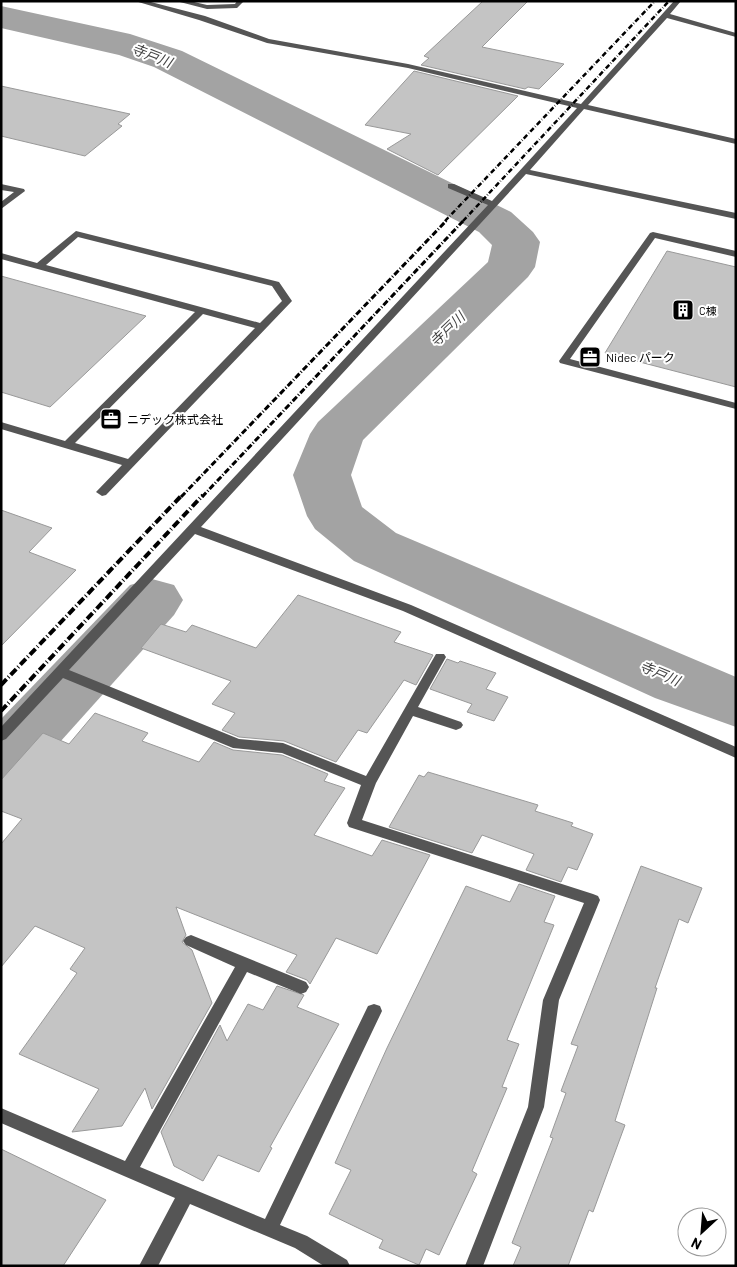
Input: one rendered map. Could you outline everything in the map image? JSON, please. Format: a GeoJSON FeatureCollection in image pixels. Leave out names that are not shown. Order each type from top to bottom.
{"type":"FeatureCollection","features":[{"type":"Feature","properties":{"kind":"street"},"geometry":{"type":"LineString","coordinates":[[138,1],[202,18],[267,40],[408,66],[736,142]]}},
{"type":"Feature","properties":{"kind":"street"},"geometry":{"type":"LineString","coordinates":[[179,1],[207,7],[237,6],[241,1]]}},
{"type":"Feature","properties":{"kind":"street"},"geometry":{"type":"LineString","coordinates":[[1,736],[477,223],[678,1]]}},
{"type":"Feature","properties":{"kind":"street"},"geometry":{"type":"LineString","coordinates":[[665,15],[736,35]]}},
{"type":"Feature","properties":{"kind":"street"},"geometry":{"type":"LineString","coordinates":[[523,171],[736,216]]}},
{"type":"Feature","properties":{"kind":"street"},"geometry":{"type":"LineString","coordinates":[[450,186],[490,207]]}},
{"type":"Feature","properties":{"kind":"street"},"geometry":{"type":"LineString","coordinates":[[1,187],[21,191],[1,206]]}},
{"type":"Feature","properties":{"kind":"street"},"geometry":{"type":"LineString","coordinates":[[39,266],[76,234],[276,284],[287,301],[102,492]]}},
{"type":"Feature","properties":{"kind":"street"},"geometry":{"type":"LineString","coordinates":[[736,254],[653,235],[564,361],[736,406]]}},
{"type":"Feature","properties":{"kind":"street"},"geometry":{"type":"LineString","coordinates":[[1,256],[262,326]]}},
{"type":"Feature","properties":{"kind":"street"},"geometry":{"type":"LineString","coordinates":[[67,445],[202,310]]}},
{"type":"Feature","properties":{"kind":"street"},"geometry":{"type":"LineString","coordinates":[[1,425],[129,463]]}},
{"type":"Feature","properties":{"kind":"street"},"geometry":{"type":"LineString","coordinates":[[194,528],[407,608],[736,753]]}},
{"type":"Feature","properties":{"kind":"street"},"geometry":{"type":"LineString","coordinates":[[440,657],[369,783],[354,823],[593,900],[551,1000],[536,1107],[474,1266]]}},
{"type":"Feature","properties":{"kind":"street"},"geometry":{"type":"LineString","coordinates":[[61,672],[238,744],[283,748],[369,783]]}},
{"type":"Feature","properties":{"kind":"street"},"geometry":{"type":"LineString","coordinates":[[411,710],[456,725]]}},
{"type":"Feature","properties":{"kind":"street"},"geometry":{"type":"LineString","coordinates":[[191,941],[301,987]]}},
{"type":"Feature","properties":{"kind":"street"},"geometry":{"type":"LineString","coordinates":[[129,1171],[244,964]]}},
{"type":"Feature","properties":{"kind":"street"},"geometry":{"type":"LineString","coordinates":[[269,1230],[374,1011]]}},
{"type":"Feature","properties":{"kind":"street"},"geometry":{"type":"LineString","coordinates":[[1,1115],[129,1171],[301,1242],[341,1266]]}},
{"type":"Feature","properties":{"kind":"street"},"geometry":{"type":"LineString","coordinates":[[148,1266],[186,1195]]}},
{"type":"Feature","properties":{"kind":"building"},"geometry":{"type":"Polygon","coordinates":[[[483,1],[528,1],[482,47],[564,64],[539,89],[528,87],[525,89],[421,65],[429,58],[424,56],[483,1]]]}},
{"type":"Feature","properties":{"kind":"building"},"geometry":{"type":"Polygon","coordinates":[[[414,71],[518,96],[438,175],[387,149],[411,134],[365,125],[414,71]]]}},
{"type":"Feature","properties":{"kind":"building"},"geometry":{"type":"Polygon","coordinates":[[[1,86],[130,114],[118,124],[122,126],[85,156],[1,136],[1,86]]]}},
{"type":"Feature","properties":{"kind":"building","name":"C棟"},"geometry":{"type":"Polygon","coordinates":[[[667,251],[736,267],[736,387],[605,353],[667,251]]]}},
{"type":"Feature","properties":{"kind":"building"},"geometry":{"type":"Polygon","coordinates":[[[1,276],[146,316],[50,407],[1,392],[1,276]]]}},
{"type":"Feature","properties":{"kind":"building"},"geometry":{"type":"Polygon","coordinates":[[[1,510],[52,528],[29,552],[76,570],[1,646],[1,510]]]}},
{"type":"Feature","properties":{"kind":"building"},"geometry":{"type":"Polygon","coordinates":[[[298,595],[401,632],[394,642],[433,655],[416,685],[404,680],[367,733],[358,730],[336,762],[284,741],[239,737],[222,730],[235,713],[212,704],[231,681],[141,648],[161,624],[186,632],[192,625],[256,648],[298,595]]]}},
{"type":"Feature","properties":{"kind":"building"},"geometry":{"type":"Polygon","coordinates":[[[447,659],[458,663],[460,661],[496,673],[486,689],[508,697],[494,721],[467,712],[472,704],[430,689],[447,659]]]}},
{"type":"Feature","properties":{"kind":"building"},"geometry":{"type":"Polygon","coordinates":[[[95,713],[148,733],[142,741],[199,762],[214,742],[233,750],[282,755],[328,774],[324,781],[345,788],[314,835],[372,856],[382,840],[430,855],[377,954],[336,938],[310,984],[307,980],[286,972],[297,955],[176,907],[186,935],[182,942],[192,950],[212,1003],[152,1109],[145,1088],[122,1126],[72,1132],[99,1089],[19,1054],[77,973],[70,969],[85,948],[35,926],[1,967],[1,844],[22,819],[1,811],[1,780],[43,733],[69,744],[95,713]]]}},
{"type":"Feature","properties":{"kind":"building"},"geometry":{"type":"Polygon","coordinates":[[[428,772],[538,805],[535,811],[573,823],[571,826],[593,834],[577,870],[568,867],[561,882],[526,870],[534,854],[482,835],[472,853],[389,827],[419,775],[424,777],[428,772]]]}},
{"type":"Feature","properties":{"kind":"building"},"geometry":{"type":"Polygon","coordinates":[[[641,866],[702,888],[688,923],[679,919],[655,988],[657,988],[615,1121],[625,1125],[593,1212],[589,1210],[568,1266],[513,1266],[521,1247],[512,1243],[553,1138],[550,1137],[566,1093],[561,1091],[578,1046],[571,1044],[641,866]]]}},
{"type":"Feature","properties":{"kind":"building"},"geometry":{"type":"Polygon","coordinates":[[[519,884],[555,896],[544,922],[554,925],[507,1040],[519,1044],[502,1087],[507,1088],[472,1171],[477,1174],[439,1255],[426,1249],[419,1265],[379,1248],[383,1240],[329,1214],[351,1170],[335,1163],[387,1048],[466,886],[510,902],[519,884]]]}},
{"type":"Feature","properties":{"kind":"building"},"geometry":{"type":"Polygon","coordinates":[[[277,986],[304,995],[297,1007],[339,1024],[270,1147],[272,1148],[259,1172],[218,1155],[203,1181],[174,1166],[161,1132],[220,1025],[227,1041],[248,1004],[263,1010],[277,986]]]}},
{"type":"Feature","properties":{"kind":"building"},"geometry":{"type":"Polygon","coordinates":[[[1,1149],[106,1200],[63,1266],[1,1266],[1,1149]]]}},
{"type":"Feature","properties":{"kind":"waterway","name":"寺戸川"},"geometry":{"type":"LineString","coordinates":[[1,17],[130,46],[168,59],[495,222],[516,242],[511,267],[338,434],[322,475],[336,516],[375,547],[678,681],[736,703]]}},
{"type":"Feature","properties":{"kind":"waterway"},"geometry":{"type":"LineString","coordinates":[[1,763],[152,600]]}},
{"type":"Feature","properties":{"kind":"railway"},"geometry":{"type":"LineString","coordinates":[[445,221],[655,1]]}},
{"type":"Feature","properties":{"kind":"railway"},"geometry":{"type":"LineString","coordinates":[[463,221],[669,1]]}},
{"type":"Feature","properties":{"kind":"railway"},"geometry":{"type":"LineString","coordinates":[[181,497],[447,220]]}},
{"type":"Feature","properties":{"kind":"railway"},"geometry":{"type":"LineString","coordinates":[[202,497],[464,220]]}},
{"type":"Feature","properties":{"kind":"railway"},"geometry":{"type":"LineString","coordinates":[[1,685],[182,495]]}},
{"type":"Feature","properties":{"kind":"railway"},"geometry":{"type":"LineString","coordinates":[[1,711],[203,495]]}},
{"type":"Feature","properties":{"kind":"place","name":"C棟"},"geometry":{"type":"Point","coordinates":[683,310]}},
{"type":"Feature","properties":{"kind":"place","name":"Nidec パーク"},"geometry":{"type":"Point","coordinates":[590,357]}},
{"type":"Feature","properties":{"kind":"place","name":"ニデック株式会社"},"geometry":{"type":"Point","coordinates":[111,419]}}]}
